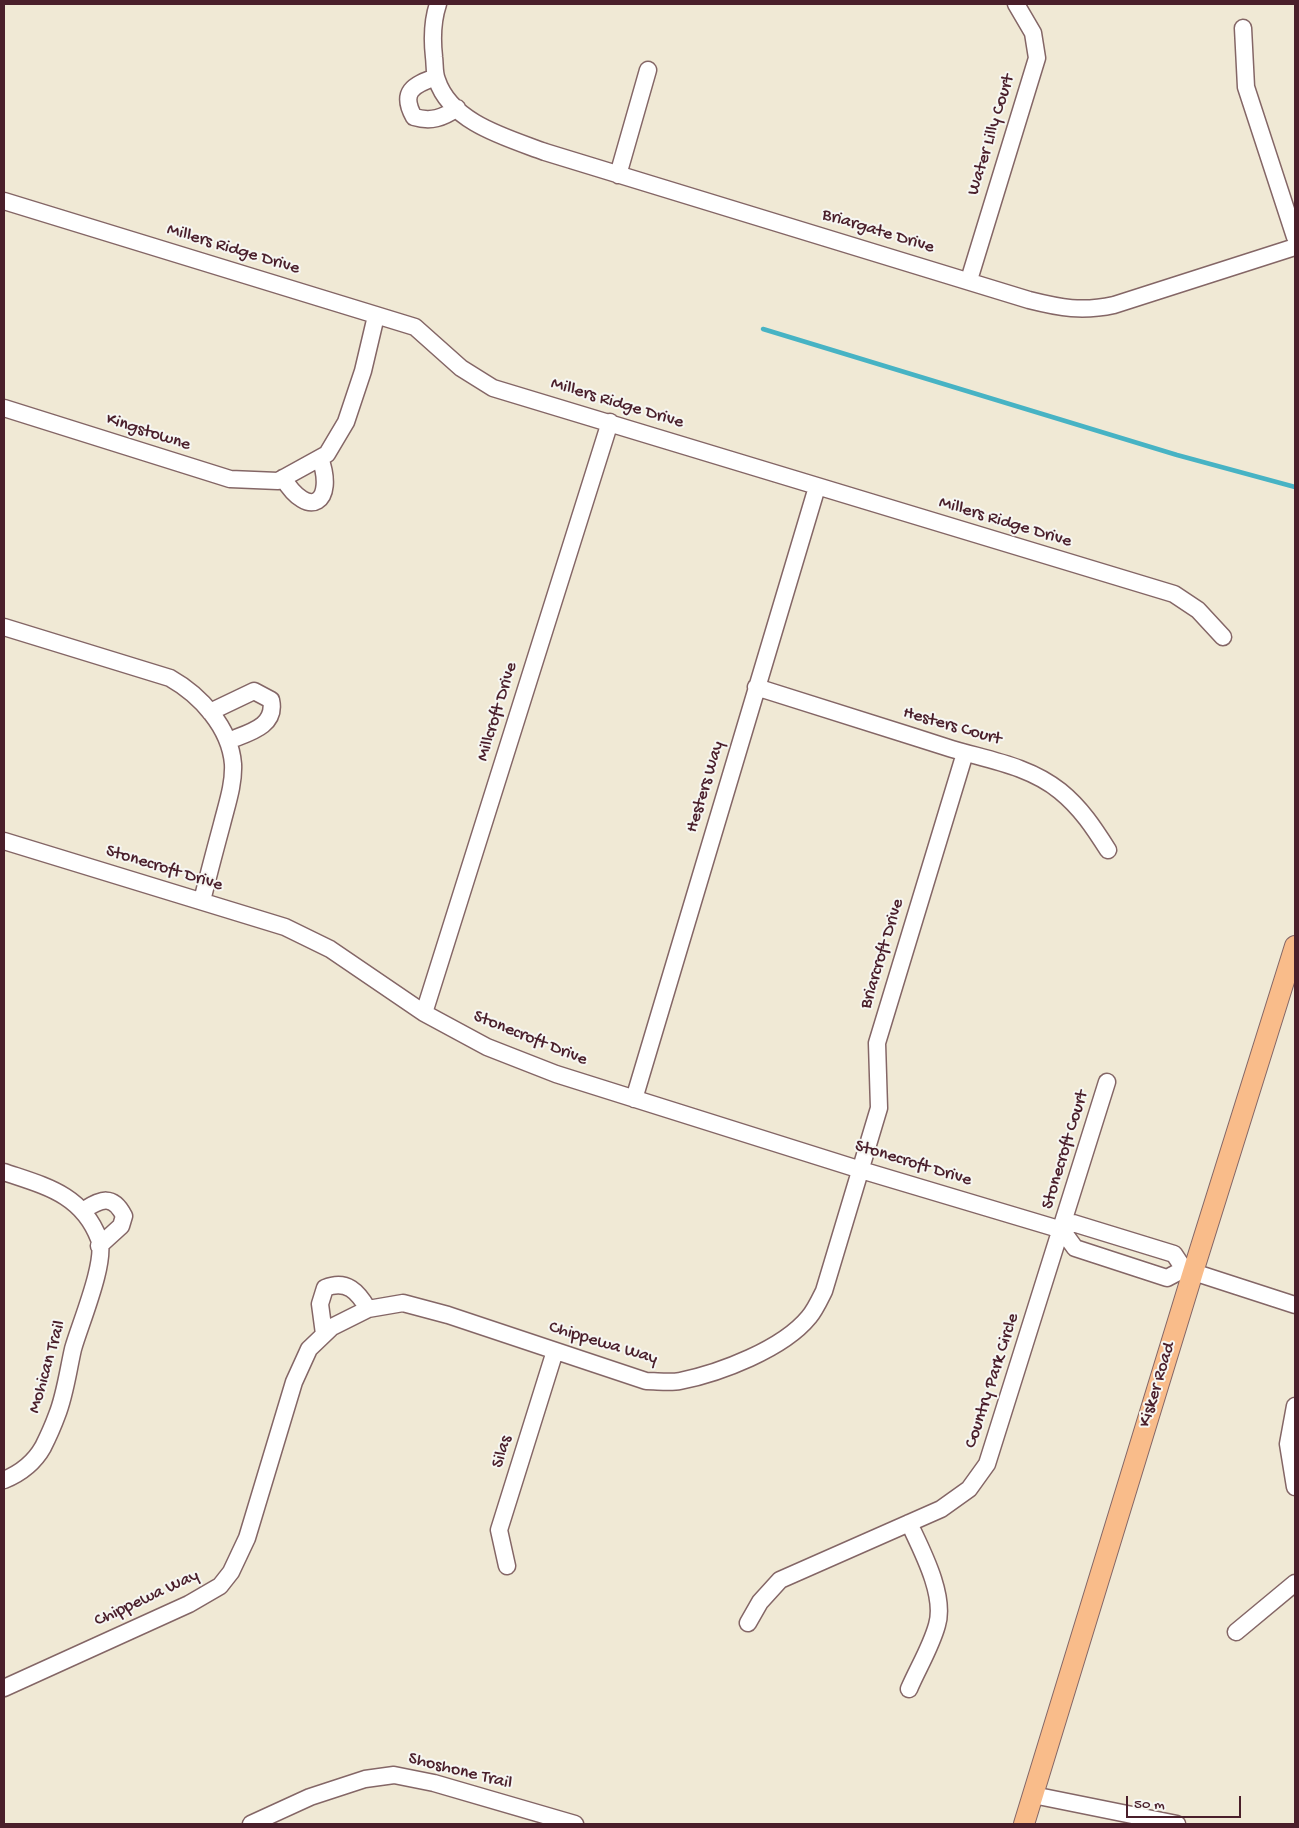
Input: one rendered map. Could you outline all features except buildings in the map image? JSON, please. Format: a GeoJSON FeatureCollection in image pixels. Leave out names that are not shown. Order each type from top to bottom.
{"type":"FeatureCollection","features":[{"type":"Feature","properties":{"kind":"main road","name":"Kisker Road"},"geometry":{"type":"LineString","coordinates":[[1024,1824],[1188,1271],[1295,946]]}},
{"type":"Feature","properties":{"kind":"street","name":"Briargate Drive"},"geometry":{"type":"LineString","coordinates":[[438,4],[432,36],[436,77],[445,97],[485,130],[545,152],[618,175],[1064,309],[1091,310],[1114,306],[1295,247]]}},
{"type":"Feature","properties":{"kind":"street","name":"Water Lilly Court"},"geometry":{"type":"LineString","coordinates":[[969,280],[1037,58],[1032,33],[1016,4]]}},
{"type":"Feature","properties":{"kind":"street"},"geometry":{"type":"LineString","coordinates":[[1242,28],[1246,87],[1295,237]]}},
{"type":"Feature","properties":{"kind":"street"},"geometry":{"type":"LineString","coordinates":[[618,175],[648,70]]}},
{"type":"Feature","properties":{"kind":"street"},"geometry":{"type":"LineString","coordinates":[[436,77],[417,83],[409,93],[408,107],[414,117],[424,120],[438,119],[457,108]]}},
{"type":"Feature","properties":{"kind":"street","name":"Millers Ridge Drive"},"geometry":{"type":"LineString","coordinates":[[4,201],[415,327],[461,368],[493,388],[1174,594],[1198,610],[1223,636]]}},
{"type":"Feature","properties":{"kind":"street","name":"Kingstowne"},"geometry":{"type":"LineString","coordinates":[[4,408],[230,479],[278,481],[327,454],[346,422],[363,371],[376,316]]}},
{"type":"Feature","properties":{"kind":"street","name":"Millcroft Drive"},"geometry":{"type":"LineString","coordinates":[[424,1013],[610,422]]}},
{"type":"Feature","properties":{"kind":"street"},"geometry":{"type":"LineString","coordinates":[[283,478],[299,498],[308,503],[315,502],[320,498],[326,484],[325,472],[320,458]]}},
{"type":"Feature","properties":{"kind":"street","name":"Hesters Way"},"geometry":{"type":"LineString","coordinates":[[634,1099],[817,487]]}},
{"type":"Feature","properties":{"kind":"street"},"geometry":{"type":"LineString","coordinates":[[4,627],[170,678],[186,687],[205,704],[228,741],[233,764],[232,788],[202,902]]}},
{"type":"Feature","properties":{"kind":"street","name":"Hesters Court"},"geometry":{"type":"LineString","coordinates":[[756,687],[965,753],[1002,762],[1032,773],[1059,790],[1082,812],[1108,850]]}},
{"type":"Feature","properties":{"kind":"street"},"geometry":{"type":"LineString","coordinates":[[210,712],[254,691],[264,694],[271,700],[273,709],[270,720],[263,726],[228,741]]}},
{"type":"Feature","properties":{"kind":"street","name":"Briarcroft Drive"},"geometry":{"type":"LineString","coordinates":[[861,1170],[880,1108],[877,1043],[965,753]]}},
{"type":"Feature","properties":{"kind":"street","name":"Stonecroft Drive"},"geometry":{"type":"LineString","coordinates":[[4,841],[285,927],[321,945],[424,1013],[487,1046],[556,1074],[861,1170],[1062,1230],[1073,1223],[1174,1254],[1188,1271]]}},
{"type":"Feature","properties":{"kind":"street","name":"Stonecroft Court"},"geometry":{"type":"LineString","coordinates":[[1062,1230],[1107,1082]]}},
{"type":"Feature","properties":{"kind":"street","name":"Chippewa Way"},"geometry":{"type":"LineString","coordinates":[[4,1688],[189,1604],[220,1586],[232,1572],[247,1538],[294,1382],[309,1349],[332,1326],[368,1310],[403,1303],[448,1315],[646,1381],[678,1382],[711,1373],[749,1358],[787,1337],[810,1317],[824,1291],[861,1170]]}},
{"type":"Feature","properties":{"kind":"street"},"geometry":{"type":"LineString","coordinates":[[4,1172],[48,1186],[84,1210],[99,1240],[100,1246]]}},
{"type":"Feature","properties":{"kind":"street"},"geometry":{"type":"LineString","coordinates":[[84,1210],[98,1201],[111,1201],[116,1204],[124,1216],[121,1226],[100,1246]]}},
{"type":"Feature","properties":{"kind":"street"},"geometry":{"type":"LineString","coordinates":[[1062,1230],[1075,1248],[1167,1278],[1188,1271],[1295,1305]]}},
{"type":"Feature","properties":{"kind":"street","name":"Country Park Circle"},"geometry":{"type":"LineString","coordinates":[[748,1623],[760,1602],[780,1580],[941,1509],[969,1489],[987,1464],[1062,1230]]}},
{"type":"Feature","properties":{"kind":"street","name":"Mohican Trail"},"geometry":{"type":"LineString","coordinates":[[4,1480],[16,1475],[31,1464],[42,1448],[58,1414],[74,1347],[100,1259],[100,1246]]}},
{"type":"Feature","properties":{"kind":"street"},"geometry":{"type":"LineString","coordinates":[[324,1334],[320,1304],[325,1288],[335,1284],[344,1284],[359,1293],[368,1310]]}},
{"type":"Feature","properties":{"kind":"street","name":"Silas"},"geometry":{"type":"LineString","coordinates":[[506,1566],[499,1530],[555,1351]]}},
{"type":"Feature","properties":{"kind":"street"},"geometry":{"type":"LineString","coordinates":[[1295,1406],[1288,1444],[1295,1487]]}},
{"type":"Feature","properties":{"kind":"street"},"geometry":{"type":"LineString","coordinates":[[909,1522],[924,1556],[937,1594],[938,1623],[909,1689]]}},
{"type":"Feature","properties":{"kind":"street"},"geometry":{"type":"LineString","coordinates":[[1236,1632],[1295,1583]]}},
{"type":"Feature","properties":{"kind":"street","name":"Shoshone Trail"},"geometry":{"type":"LineString","coordinates":[[251,1824],[319,1794],[365,1779],[394,1776],[434,1783],[575,1824]]}},
{"type":"Feature","properties":{"kind":"street"},"geometry":{"type":"LineString","coordinates":[[1033,1795],[1146,1821],[1177,1824]]}},
{"type":"Feature","properties":{"kind":"waterway"},"geometry":{"type":"LineString","coordinates":[[763,329],[1177,455],[1295,487]]}}]}
